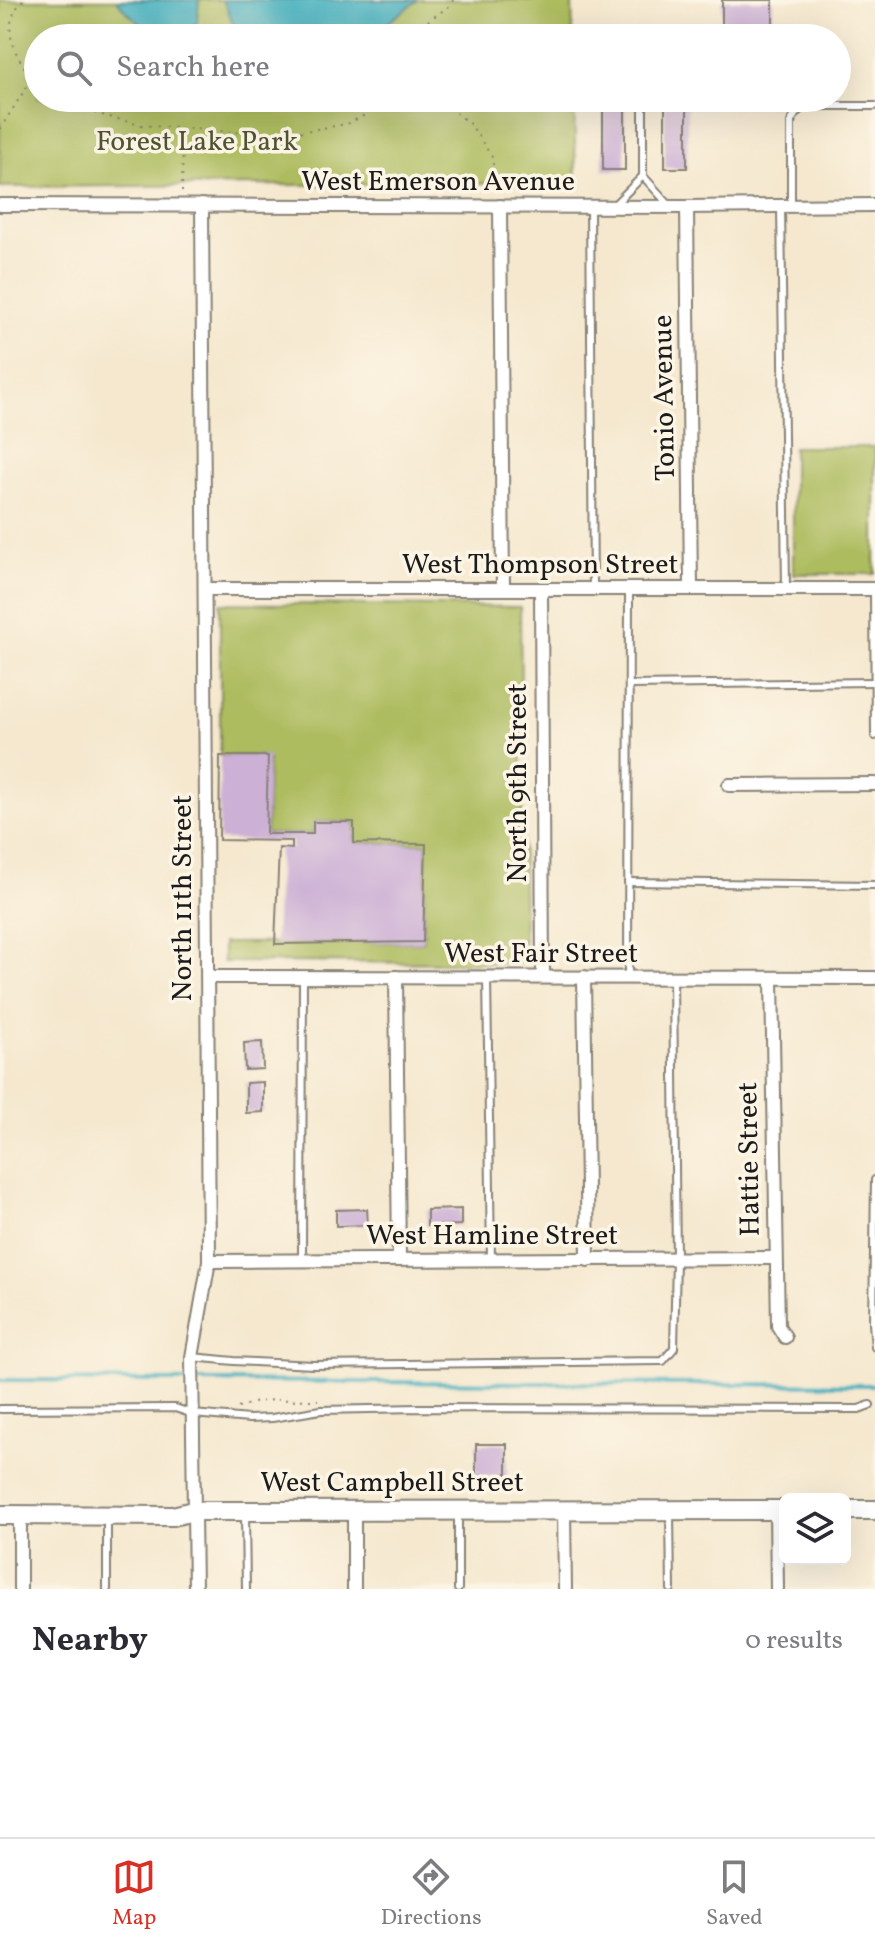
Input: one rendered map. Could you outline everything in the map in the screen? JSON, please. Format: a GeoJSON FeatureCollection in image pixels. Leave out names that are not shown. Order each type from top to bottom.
{"type":"FeatureCollection","features":[{"type":"Feature","properties":{"kind":"street","name":"West Emerson Avenue"},"geometry":{"type":"LineString","coordinates":[[0,205],[875,205]]}},
{"type":"Feature","properties":{"kind":"street","name":"North 11th Street"},"geometry":{"type":"LineString","coordinates":[[195,1589],[192,1363],[209,1261],[202,205]]}},
{"type":"Feature","properties":{"kind":"street"},"geometry":{"type":"LineString","coordinates":[[500,206],[503,589]]}},
{"type":"Feature","properties":{"kind":"street","name":"Tonio Avenue"},"geometry":{"type":"LineString","coordinates":[[687,207],[691,588]]}},
{"type":"Feature","properties":{"kind":"street","name":"West Thompson Street"},"geometry":{"type":"LineString","coordinates":[[206,589],[874,589]]}},
{"type":"Feature","properties":{"kind":"street","name":"North 9th Street"},"geometry":{"type":"LineString","coordinates":[[541,589],[543,977]]}},
{"type":"Feature","properties":{"kind":"street"},"geometry":{"type":"LineString","coordinates":[[729,785],[875,784]]}},
{"type":"Feature","properties":{"kind":"street","name":"West Fair Street"},"geometry":{"type":"LineString","coordinates":[[208,977],[875,978]]}},
{"type":"Feature","properties":{"kind":"street"},"geometry":{"type":"LineString","coordinates":[[396,977],[399,1260]]}},
{"type":"Feature","properties":{"kind":"street"},"geometry":{"type":"LineString","coordinates":[[584,977],[588,1260]]}},
{"type":"Feature","properties":{"kind":"street","name":"Hattie Street"},"geometry":{"type":"LineString","coordinates":[[772,979],[775,1258],[778,1326],[785,1337]]}},
{"type":"Feature","properties":{"kind":"street","name":"West Hamline Street"},"geometry":{"type":"LineString","coordinates":[[209,1261],[775,1258]]}},
{"type":"Feature","properties":{"kind":"street"},"geometry":{"type":"LineString","coordinates":[[564,1510],[565,1589]]}},
{"type":"Feature","properties":{"kind":"street","name":"West Campbell Street"},"geometry":{"type":"LineString","coordinates":[[0,1515],[173,1516],[193,1511],[779,1510]]}},
{"type":"Feature","properties":{"kind":"street"},"geometry":{"type":"LineString","coordinates":[[851,1510],[875,1510]]}},
{"type":"Feature","properties":{"kind":"street"},"geometry":{"type":"LineString","coordinates":[[354,1511],[354,1589]]}},
{"type":"Feature","properties":{"kind":"street"},"geometry":{"type":"LineString","coordinates":[[20,1515],[20,1589]]}},
{"type":"Feature","properties":{"kind":"street"},"geometry":{"type":"LineString","coordinates":[[777,1589],[779,1536]]}},
{"type":"Feature","properties":{"kind":"lane"},"geometry":{"type":"LineString","coordinates":[[851,106],[875,106]]}},
{"type":"Feature","properties":{"kind":"lane"},"geometry":{"type":"LineString","coordinates":[[643,112],[643,176],[671,207]]}},
{"type":"Feature","properties":{"kind":"lane"},"geometry":{"type":"LineString","coordinates":[[786,589],[786,206],[791,122],[795,112]]}},
{"type":"Feature","properties":{"kind":"lane"},"geometry":{"type":"LineString","coordinates":[[613,207],[643,176]]}},
{"type":"Feature","properties":{"kind":"lane"},"geometry":{"type":"LineString","coordinates":[[590,207],[593,589]]}},
{"type":"Feature","properties":{"kind":"lane"},"geometry":{"type":"LineString","coordinates":[[628,978],[629,589]]}},
{"type":"Feature","properties":{"kind":"lane"},"geometry":{"type":"LineString","coordinates":[[874,589],[875,736]]}},
{"type":"Feature","properties":{"kind":"lane"},"geometry":{"type":"LineString","coordinates":[[629,685],[874,682]]}},
{"type":"Feature","properties":{"kind":"lane"},"geometry":{"type":"LineString","coordinates":[[628,882],[875,883]]}},
{"type":"Feature","properties":{"kind":"lane"},"geometry":{"type":"LineString","coordinates":[[302,1261],[303,977]]}},
{"type":"Feature","properties":{"kind":"lane"},"geometry":{"type":"LineString","coordinates":[[487,977],[491,1260]]}},
{"type":"Feature","properties":{"kind":"lane"},"geometry":{"type":"LineString","coordinates":[[192,1363],[234,1361],[313,1365],[663,1361],[674,1348],[673,978]]}},
{"type":"Feature","properties":{"kind":"lane"},"geometry":{"type":"LineString","coordinates":[[875,1180],[875,1347]]}},
{"type":"Feature","properties":{"kind":"lane"},"geometry":{"type":"LineString","coordinates":[[0,1409],[175,1408],[249,1419],[321,1410],[404,1408],[859,1409],[870,1405]]}},
{"type":"Feature","properties":{"kind":"lane"},"geometry":{"type":"LineString","coordinates":[[670,1510],[671,1589]]}},
{"type":"Feature","properties":{"kind":"lane"},"geometry":{"type":"LineString","coordinates":[[245,1511],[246,1589]]}},
{"type":"Feature","properties":{"kind":"lane"},"geometry":{"type":"LineString","coordinates":[[458,1511],[458,1589]]}},
{"type":"Feature","properties":{"kind":"lane"},"geometry":{"type":"LineString","coordinates":[[107,1516],[107,1589]]}},
{"type":"Feature","properties":{"kind":"path"},"geometry":{"type":"LineString","coordinates":[[10,8],[23,0]]}},
{"type":"Feature","properties":{"kind":"path"},"geometry":{"type":"LineString","coordinates":[[423,24],[451,5],[453,0]]}},
{"type":"Feature","properties":{"kind":"path"},"geometry":{"type":"LineString","coordinates":[[5,42],[24,67]]}},
{"type":"Feature","properties":{"kind":"path"},"geometry":{"type":"LineString","coordinates":[[0,129],[24,91]]}},
{"type":"Feature","properties":{"kind":"path"},"geometry":{"type":"LineString","coordinates":[[93,112],[140,125],[261,134],[347,124],[368,112]]}},
{"type":"Feature","properties":{"kind":"path"},"geometry":{"type":"LineString","coordinates":[[455,112],[471,125],[492,157],[500,206]]}},
{"type":"Feature","properties":{"kind":"path"},"geometry":{"type":"LineString","coordinates":[[182,197],[183,128]]}},
{"type":"Feature","properties":{"kind":"green space","name":"Forest Lake Park"},"geometry":{"type":"Polygon","coordinates":[[[0,0],[572,0],[573,24],[24,24],[24,112],[574,112],[576,183],[0,187],[0,0]]]}},
{"type":"Feature","properties":{"kind":"green space"},"geometry":{"type":"Polygon","coordinates":[[[793,447],[875,447],[875,574],[793,574],[793,447]]]}},
{"type":"Feature","properties":{"kind":"green space"},"geometry":{"type":"Polygon","coordinates":[[[220,603],[520,607],[524,963],[223,962],[223,943],[423,942],[426,844],[354,843],[354,822],[314,822],[313,834],[266,834],[268,756],[220,756],[220,603]]]}},
{"type":"Feature","properties":{"kind":"water"},"geometry":{"type":"Polygon","coordinates":[[[116,0],[199,0],[196,24],[141,24],[116,0]]]}},
{"type":"Feature","properties":{"kind":"water"},"geometry":{"type":"Polygon","coordinates":[[[222,0],[418,0],[386,24],[234,24],[222,0]]]}},
{"type":"Feature","properties":{"kind":"building"},"geometry":{"type":"Polygon","coordinates":[[[722,0],[773,0],[773,24],[722,24],[722,0]]]}},
{"type":"Feature","properties":{"kind":"building"},"geometry":{"type":"Polygon","coordinates":[[[603,112],[625,112],[625,170],[603,170],[603,112]]]}},
{"type":"Feature","properties":{"kind":"building"},"geometry":{"type":"Polygon","coordinates":[[[665,112],[687,112],[687,168],[665,168],[665,112]]]}},
{"type":"Feature","properties":{"kind":"building"},"geometry":{"type":"Polygon","coordinates":[[[220,756],[268,756],[266,834],[313,834],[313,822],[354,822],[354,843],[426,844],[423,942],[275,944],[279,848],[292,849],[292,841],[219,840],[220,756]]]}},
{"type":"Feature","properties":{"kind":"building"},"geometry":{"type":"Polygon","coordinates":[[[262,1042],[263,1069],[245,1070],[244,1043],[262,1042]]]}},
{"type":"Feature","properties":{"kind":"building"},"geometry":{"type":"Polygon","coordinates":[[[263,1082],[263,1112],[246,1113],[246,1083],[263,1082]]]}},
{"type":"Feature","properties":{"kind":"building"},"geometry":{"type":"Polygon","coordinates":[[[367,1209],[368,1225],[336,1226],[336,1210],[367,1209]]]}},
{"type":"Feature","properties":{"kind":"building"},"geometry":{"type":"Polygon","coordinates":[[[461,1209],[461,1225],[427,1226],[427,1210],[461,1209]]]}},
{"type":"Feature","properties":{"kind":"building"},"geometry":{"type":"Polygon","coordinates":[[[476,1444],[507,1444],[507,1477],[476,1476],[476,1444]]]}},
{"type":"Feature","properties":{"kind":"waterway"},"geometry":{"type":"LineString","coordinates":[[0,1380],[875,1385]]}}]}
